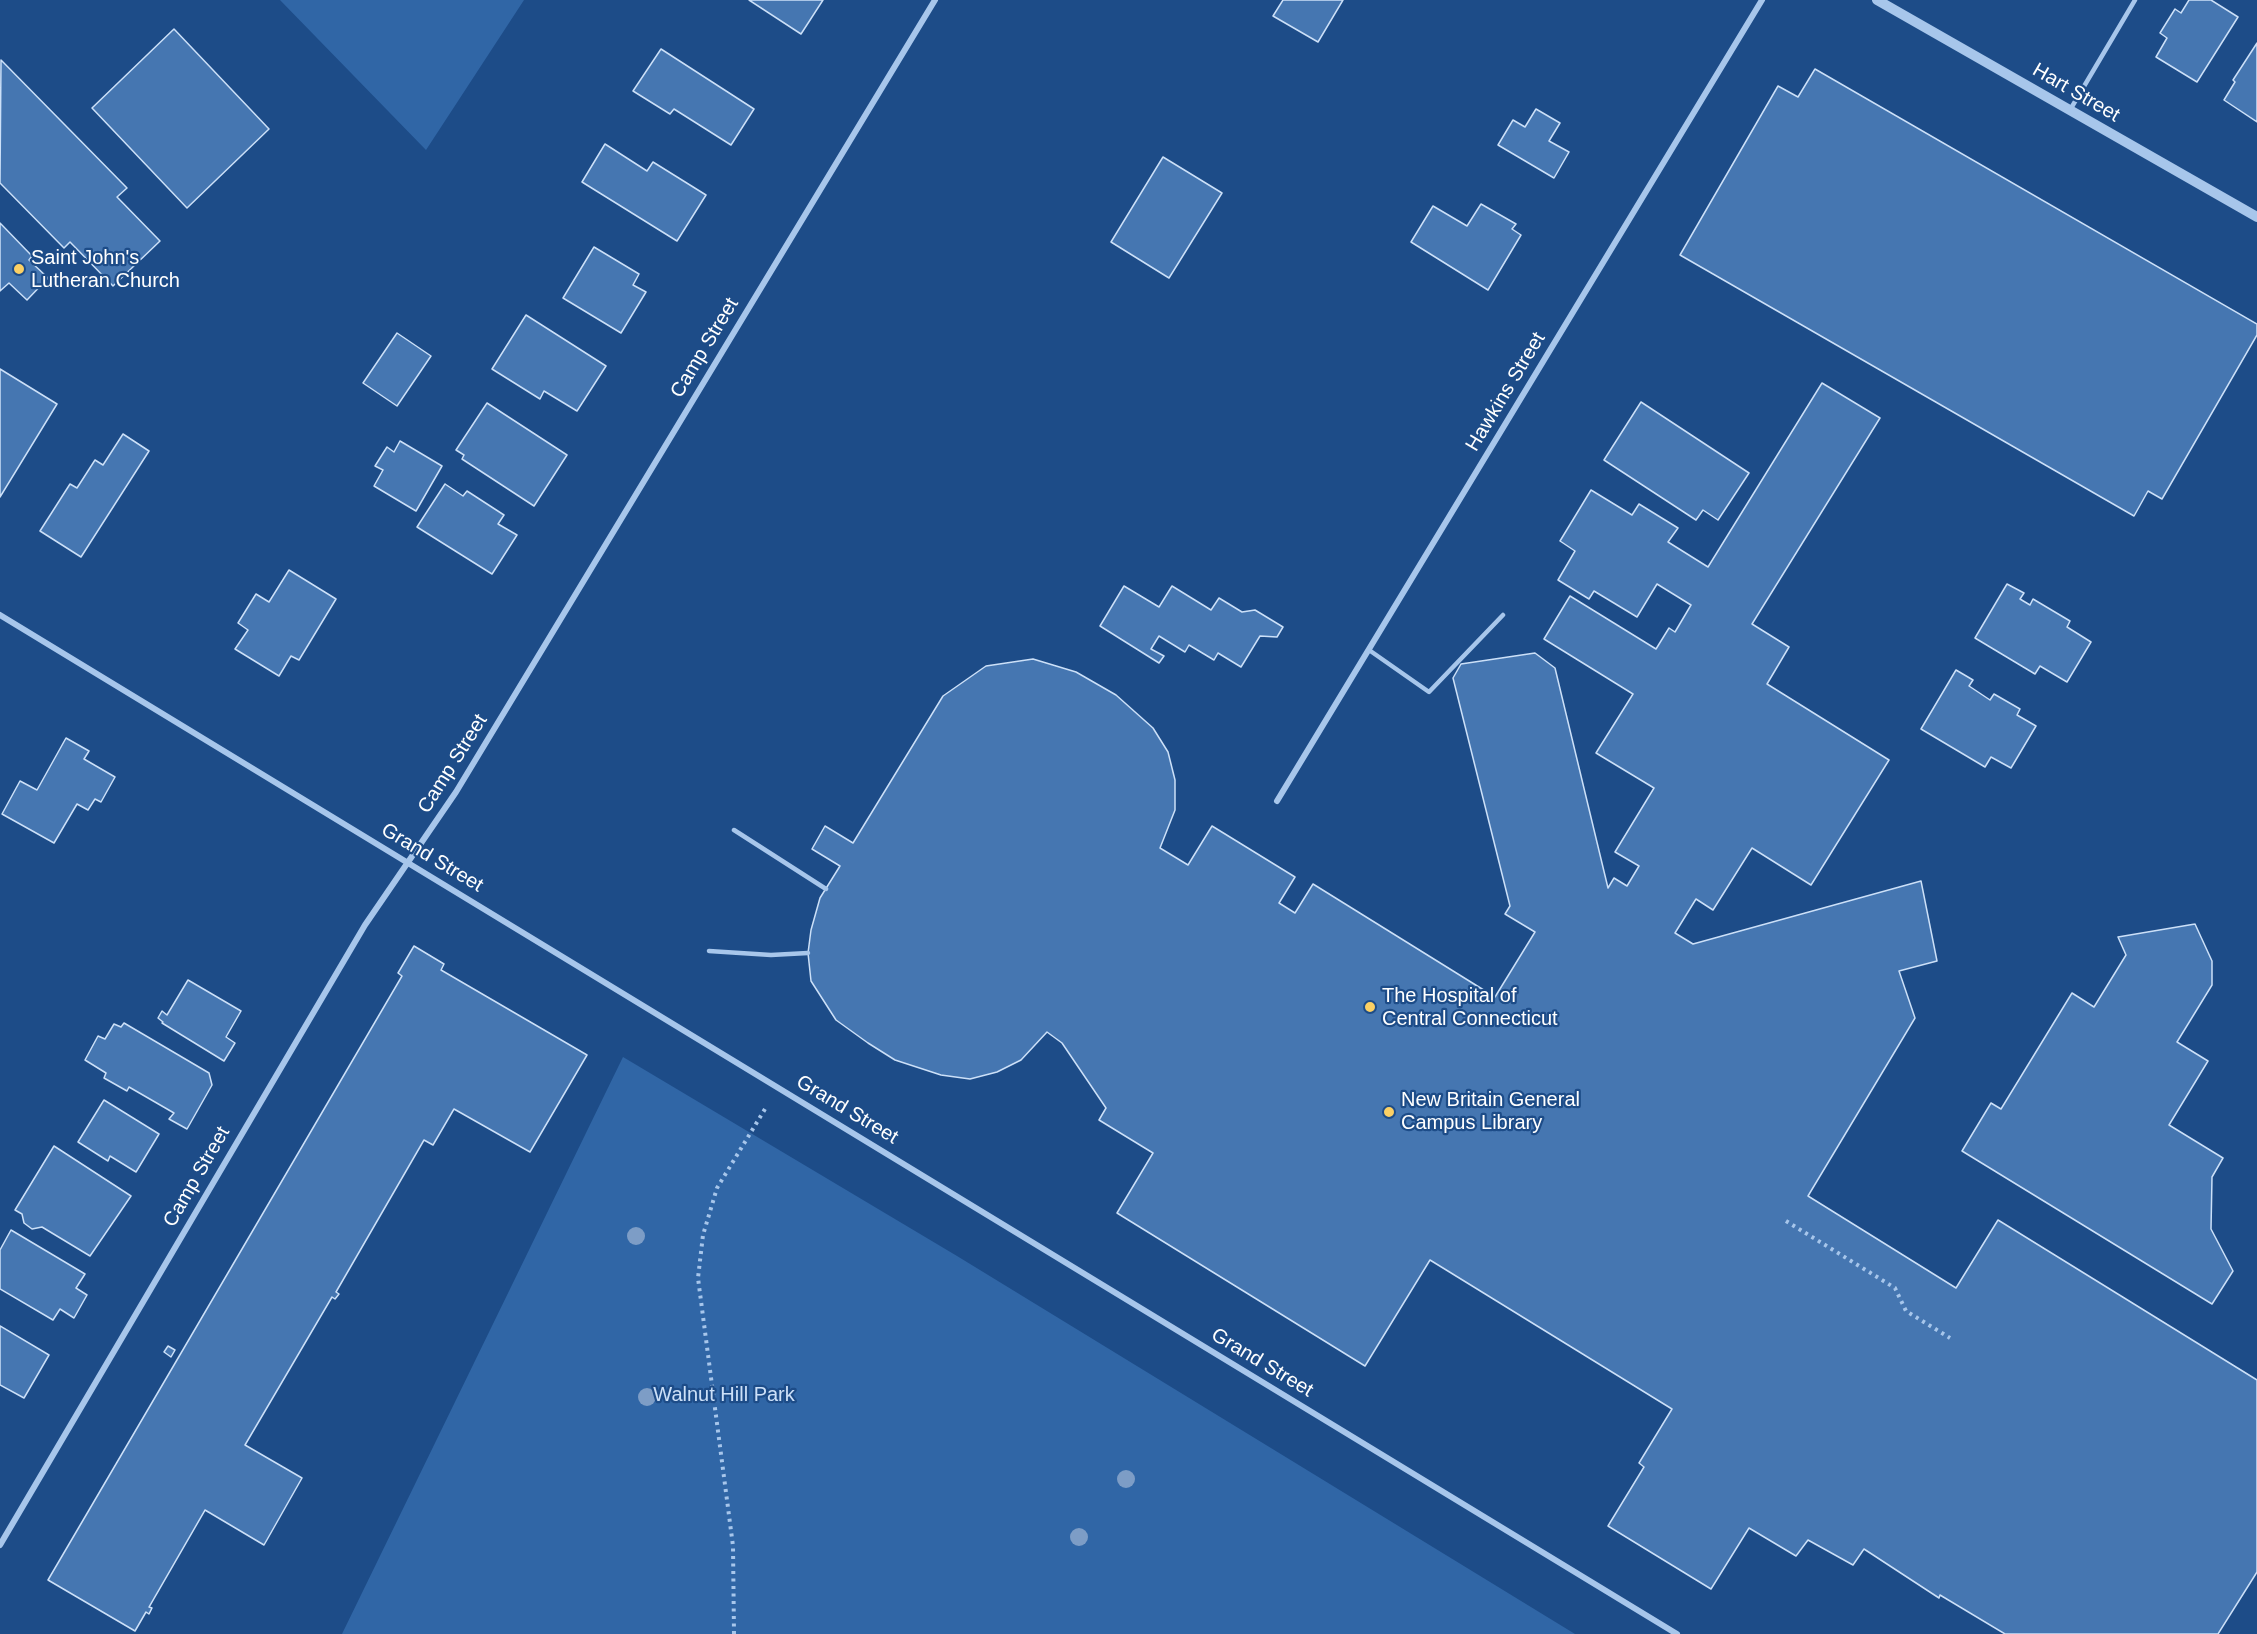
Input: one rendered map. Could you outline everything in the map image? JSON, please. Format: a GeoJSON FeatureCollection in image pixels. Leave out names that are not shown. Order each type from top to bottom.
{"type":"FeatureCollection","features":[{"type":"Feature","properties":{"kind":"street","name":"Camp Street"},"geometry":{"type":"LineString","coordinates":[[0,1545],[365,925],[456,792],[935,0]]}},
{"type":"Feature","properties":{"kind":"street","name":"Hawkins Street"},"geometry":{"type":"LineString","coordinates":[[1278,801],[1762,0]]}},
{"type":"Feature","properties":{"kind":"street","name":"Hart Street"},"geometry":{"type":"LineString","coordinates":[[1877,0],[2257,217]]}},
{"type":"Feature","properties":{"kind":"street","name":"Grand Street"},"geometry":{"type":"LineString","coordinates":[[0,615],[1677,1634]]}},
{"type":"Feature","properties":{"kind":"lane"},"geometry":{"type":"LineString","coordinates":[[2070,110],[2135,0]]}},
{"type":"Feature","properties":{"kind":"lane"},"geometry":{"type":"LineString","coordinates":[[1369,650],[1430,692],[1503,615]]}},
{"type":"Feature","properties":{"kind":"lane"},"geometry":{"type":"LineString","coordinates":[[734,830],[825,888]]}},
{"type":"Feature","properties":{"kind":"lane"},"geometry":{"type":"LineString","coordinates":[[709,951],[771,955],[808,953]]}},
{"type":"Feature","properties":{"kind":"path"},"geometry":{"type":"LineString","coordinates":[[734,1634],[733,1546],[698,1278],[703,1235],[717,1188],[779,1088]]}},
{"type":"Feature","properties":{"kind":"path"},"geometry":{"type":"LineString","coordinates":[[1786,1221],[1895,1288],[1906,1311],[1950,1338]]}},
{"type":"Feature","properties":{"kind":"green space"},"geometry":{"type":"Polygon","coordinates":[[[280,0],[524,0],[426,150],[280,0]]]}},
{"type":"Feature","properties":{"kind":"green space","name":"Walnut Hill Park"},"geometry":{"type":"Polygon","coordinates":[[[623,1057],[957,1256],[1575,1634],[342,1634],[623,1057]]]}},
{"type":"Feature","properties":{"kind":"building"},"geometry":{"type":"Polygon","coordinates":[[[749,0],[823,0],[801,34],[749,0]]]}},
{"type":"Feature","properties":{"kind":"building"},"geometry":{"type":"Polygon","coordinates":[[[1283,0],[1343,0],[1318,42],[1273,16],[1283,0]]]}},
{"type":"Feature","properties":{"kind":"building"},"geometry":{"type":"Polygon","coordinates":[[[2189,0],[2211,0],[2238,17],[2197,82],[2156,57],[2167,38],[2160,33],[2175,9],[2181,13],[2189,0]]]}},
{"type":"Feature","properties":{"kind":"building"},"geometry":{"type":"Polygon","coordinates":[[[174,29],[269,129],[187,208],[92,108],[174,29]]]}},
{"type":"Feature","properties":{"kind":"building"},"geometry":{"type":"Polygon","coordinates":[[[2257,43],[2257,122],[2224,100],[2235,82],[2233,80],[2257,43]]]}},
{"type":"Feature","properties":{"kind":"building"},"geometry":{"type":"Polygon","coordinates":[[[661,49],[754,109],[731,145],[674,109],[670,114],[633,91],[661,49]]]}},
{"type":"Feature","properties":{"kind":"building"},"geometry":{"type":"Polygon","coordinates":[[[1,60],[127,188],[117,197],[160,241],[113,286],[70,242],[64,248],[0,183],[1,60]]]}},
{"type":"Feature","properties":{"kind":"building"},"geometry":{"type":"Polygon","coordinates":[[[1815,69],[2257,324],[2257,335],[2162,499],[2148,491],[2134,516],[1680,255],[1778,86],[1798,97],[1815,69]]]}},
{"type":"Feature","properties":{"kind":"building"},"geometry":{"type":"Polygon","coordinates":[[[1536,109],[1560,123],[1549,141],[1569,152],[1554,178],[1498,145],[1513,120],[1525,127],[1536,109]]]}},
{"type":"Feature","properties":{"kind":"building"},"geometry":{"type":"Polygon","coordinates":[[[605,144],[647,171],[653,162],[706,195],[677,241],[582,182],[605,144]]]}},
{"type":"Feature","properties":{"kind":"building"},"geometry":{"type":"Polygon","coordinates":[[[1163,157],[1222,193],[1169,278],[1111,242],[1163,157]]]}},
{"type":"Feature","properties":{"kind":"building"},"geometry":{"type":"Polygon","coordinates":[[[1481,204],[1516,224],[1512,229],[1521,235],[1488,290],[1411,242],[1433,206],[1467,226],[1481,204]]]}},
{"type":"Feature","properties":{"kind":"building","name":"Saint John's Lutheran Church"},"geometry":{"type":"Polygon","coordinates":[[[0,223],[32,256],[29,260],[48,278],[27,300],[9,283],[0,291],[0,223]]]}},
{"type":"Feature","properties":{"kind":"building"},"geometry":{"type":"Polygon","coordinates":[[[594,247],[639,274],[633,285],[646,292],[621,333],[563,298],[594,247]]]}},
{"type":"Feature","properties":{"kind":"building"},"geometry":{"type":"Polygon","coordinates":[[[526,315],[606,366],[577,411],[544,391],[540,399],[492,369],[526,315]]]}},
{"type":"Feature","properties":{"kind":"building"},"geometry":{"type":"Polygon","coordinates":[[[397,333],[431,356],[397,406],[363,383],[397,333]]]}},
{"type":"Feature","properties":{"kind":"building"},"geometry":{"type":"Polygon","coordinates":[[[0,369],[57,404],[0,497],[0,369]]]}},
{"type":"Feature","properties":{"kind":"building","name":"The Hospital of Central Connecticut"},"geometry":{"type":"Polygon","coordinates":[[[1822,383],[1880,418],[1752,624],[1789,647],[1767,684],[1889,760],[1811,885],[1752,848],[1713,910],[1696,899],[1675,933],[1693,944],[1921,881],[1937,961],[1899,971],[1915,1018],[1808,1196],[1956,1288],[1998,1220],[2257,1380],[2257,1572],[2218,1634],[2005,1634],[1940,1595],[1939,1598],[1864,1549],[1853,1565],[1808,1540],[1796,1556],[1749,1528],[1711,1589],[1608,1526],[1644,1467],[1639,1463],[1672,1409],[1430,1260],[1365,1366],[1117,1213],[1153,1153],[1099,1120],[1106,1108],[1062,1043],[1047,1032],[1021,1060],[997,1072],[970,1079],[941,1075],[895,1060],[836,1020],[811,981],[808,953],[811,930],[820,898],[840,866],[812,849],[825,826],[853,843],[943,696],[986,666],[1033,659],[1076,672],[1116,695],[1153,728],[1168,752],[1175,780],[1175,810],[1160,848],[1188,865],[1212,826],[1295,877],[1279,903],[1295,913],[1313,884],[1495,997],[1535,932],[1505,914],[1510,906],[1453,678],[1461,664],[1535,653],[1555,668],[1608,888],[1614,878],[1627,886],[1639,866],[1615,852],[1654,788],[1596,753],[1633,694],[1544,639],[1570,596],[1656,649],[1669,628],[1675,632],[1691,605],[1657,584],[1637,617],[1594,591],[1589,599],[1558,580],[1575,551],[1560,541],[1591,490],[1632,515],[1639,504],[1678,528],[1668,542],[1708,567],[1822,383]]]}},
{"type":"Feature","properties":{"kind":"building"},"geometry":{"type":"Polygon","coordinates":[[[1641,402],[1749,473],[1718,520],[1703,510],[1696,520],[1604,460],[1641,402]]]}},
{"type":"Feature","properties":{"kind":"building"},"geometry":{"type":"Polygon","coordinates":[[[487,403],[567,455],[534,506],[462,459],[464,455],[456,450],[487,403]]]}},
{"type":"Feature","properties":{"kind":"building"},"geometry":{"type":"Polygon","coordinates":[[[123,434],[149,451],[81,557],[40,531],[70,484],[77,488],[95,460],[103,465],[123,434]]]}},
{"type":"Feature","properties":{"kind":"building"},"geometry":{"type":"Polygon","coordinates":[[[400,441],[442,466],[416,511],[374,486],[383,470],[375,466],[387,447],[394,452],[400,441]]]}},
{"type":"Feature","properties":{"kind":"building"},"geometry":{"type":"Polygon","coordinates":[[[445,484],[463,496],[467,491],[504,515],[498,524],[517,535],[492,574],[417,527],[445,484]]]}},
{"type":"Feature","properties":{"kind":"building"},"geometry":{"type":"Polygon","coordinates":[[[289,570],[336,599],[299,660],[291,656],[279,676],[235,649],[248,630],[238,623],[256,594],[269,602],[289,570]]]}},
{"type":"Feature","properties":{"kind":"building"},"geometry":{"type":"Polygon","coordinates":[[[2007,584],[2024,593],[2020,599],[2030,605],[2033,599],[2070,621],[2067,627],[2091,642],[2067,682],[2040,666],[2035,674],[1975,638],[2007,584]]]}},
{"type":"Feature","properties":{"kind":"building"},"geometry":{"type":"Polygon","coordinates":[[[1124,586],[1159,607],[1172,586],[1211,610],[1219,598],[1242,612],[1255,610],[1283,627],[1277,637],[1260,636],[1241,667],[1218,653],[1214,660],[1189,645],[1185,652],[1159,636],[1151,649],[1164,656],[1159,663],[1100,626],[1124,586]]]}},
{"type":"Feature","properties":{"kind":"building"},"geometry":{"type":"Polygon","coordinates":[[[1956,670],[1973,680],[1969,686],[1990,700],[1994,694],[2020,709],[2017,715],[2036,726],[2011,768],[1991,757],[1985,767],[1921,729],[1956,670]]]}},
{"type":"Feature","properties":{"kind":"building"},"geometry":{"type":"Polygon","coordinates":[[[66,738],[89,751],[84,759],[115,777],[101,802],[95,799],[88,810],[77,804],[54,843],[2,814],[20,781],[37,790],[66,738]]]}},
{"type":"Feature","properties":{"kind":"building"},"geometry":{"type":"Polygon","coordinates":[[[2195,924],[2212,961],[2212,985],[2177,1042],[2208,1061],[2169,1125],[2223,1158],[2212,1177],[2211,1229],[2233,1271],[2212,1304],[1962,1151],[1991,1103],[2001,1109],[2072,993],[2094,1007],[2126,955],[2118,937],[2195,924]]]}},
{"type":"Feature","properties":{"kind":"building"},"geometry":{"type":"Polygon","coordinates":[[[414,946],[444,964],[441,970],[587,1055],[530,1152],[454,1109],[433,1145],[424,1140],[336,1292],[339,1294],[335,1299],[332,1297],[245,1445],[302,1478],[264,1545],[205,1510],[149,1607],[152,1608],[149,1614],[146,1612],[135,1631],[48,1580],[402,976],[398,973],[414,946]]]}},
{"type":"Feature","properties":{"kind":"building"},"geometry":{"type":"Polygon","coordinates":[[[188,980],[241,1011],[226,1037],[235,1043],[224,1061],[162,1023],[158,1018],[162,1011],[167,1015],[188,980]]]}},
{"type":"Feature","properties":{"kind":"building"},"geometry":{"type":"Polygon","coordinates":[[[124,1023],[209,1073],[212,1085],[187,1129],[169,1119],[174,1113],[129,1087],[127,1091],[104,1078],[106,1073],[85,1060],[98,1036],[105,1039],[114,1024],[121,1027],[124,1023]]]}},
{"type":"Feature","properties":{"kind":"building"},"geometry":{"type":"Polygon","coordinates":[[[104,1100],[159,1134],[136,1172],[110,1156],[108,1161],[78,1142],[104,1100]]]}},
{"type":"Feature","properties":{"kind":"building"},"geometry":{"type":"Polygon","coordinates":[[[54,1146],[131,1196],[90,1256],[42,1227],[32,1229],[24,1223],[22,1214],[15,1210],[54,1146]]]}},
{"type":"Feature","properties":{"kind":"building"},"geometry":{"type":"Polygon","coordinates":[[[11,1230],[85,1274],[76,1288],[87,1295],[74,1318],[60,1309],[53,1320],[0,1289],[0,1250],[11,1230]]]}},
{"type":"Feature","properties":{"kind":"building"},"geometry":{"type":"Polygon","coordinates":[[[0,1326],[49,1355],[24,1398],[0,1385],[0,1326]]]}},
{"type":"Feature","properties":{"kind":"building"},"geometry":{"type":"Polygon","coordinates":[[[168,1346],[175,1350],[171,1357],[164,1352],[168,1346]]]}},
{"type":"Feature","properties":{"kind":"place","name":"Saint John's Lutheran Church"},"geometry":{"type":"Point","coordinates":[19,269]}},
{"type":"Feature","properties":{"kind":"place","name":"The Hospital of Central Connecticut"},"geometry":{"type":"Point","coordinates":[1370,1007]}},
{"type":"Feature","properties":{"kind":"place","name":"New Britain General Campus Library"},"geometry":{"type":"Point","coordinates":[1389,1112]}}]}
